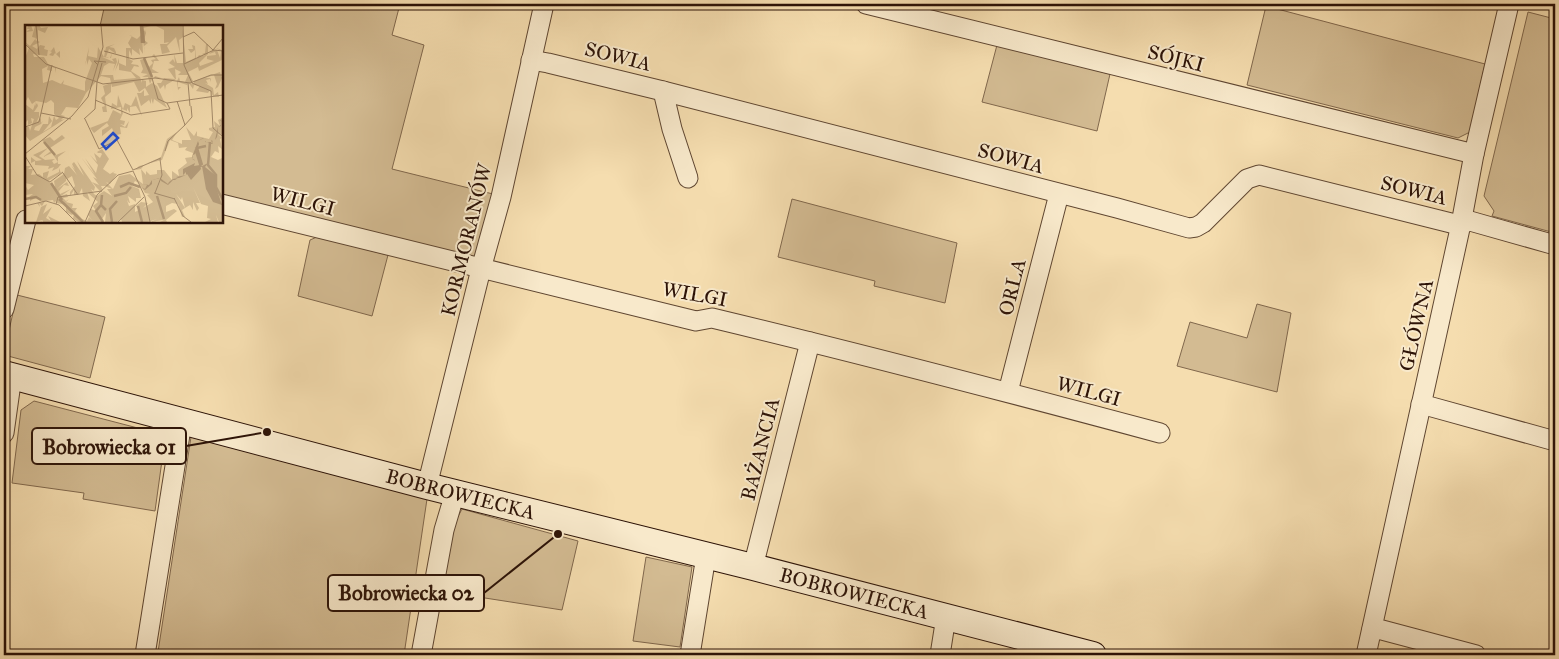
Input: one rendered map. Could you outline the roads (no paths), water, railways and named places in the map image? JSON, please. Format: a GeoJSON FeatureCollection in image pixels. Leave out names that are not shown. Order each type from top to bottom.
{"type":"FeatureCollection","features":[{"type":"Feature","properties":{"kind":"street","name":"KORMORANÓW"},"geometry":{"type":"LineString","coordinates":[[427,486],[481,269],[501,197],[544,4]]}},
{"type":"Feature","properties":{"kind":"street","name":"SÓJKI"},"geometry":{"type":"LineString","coordinates":[[866,4],[1474,154]]}},
{"type":"Feature","properties":{"kind":"street","name":"GŁÓWNA"},"geometry":{"type":"LineString","coordinates":[[1366,655],[1462,224],[1474,154],[1509,4]]}},
{"type":"Feature","properties":{"kind":"street","name":"SOWIA"},"geometry":{"type":"LineString","coordinates":[[531,60],[548,62],[663,90],[1189,228],[1203,223],[1247,179],[1258,175],[1451,223],[1462,224],[1470,222],[1555,245]]}},
{"type":"Feature","properties":{"kind":"street"},"geometry":{"type":"LineString","coordinates":[[663,90],[672,129],[688,178]]}},
{"type":"Feature","properties":{"kind":"street","name":"ORLA"},"geometry":{"type":"LineString","coordinates":[[1008,392],[1059,194]]}},
{"type":"Feature","properties":{"kind":"street","name":"WILGI"},"geometry":{"type":"LineString","coordinates":[[222,204],[696,321],[712,318],[1008,392],[1160,433]]}},
{"type":"Feature","properties":{"kind":"street"},"geometry":{"type":"LineString","coordinates":[[4,309],[26,222]]}},
{"type":"Feature","properties":{"kind":"street","name":"BAŻANCIA"},"geometry":{"type":"LineString","coordinates":[[753,567],[810,342]]}},
{"type":"Feature","properties":{"kind":"street"},"geometry":{"type":"LineString","coordinates":[[4,433],[8,375]]}},
{"type":"Feature","properties":{"kind":"street","name":"BOBROWIECKA"},"geometry":{"type":"LineString","coordinates":[[8,375],[427,486],[753,567],[1093,655]]}},
{"type":"Feature","properties":{"kind":"street"},"geometry":{"type":"LineString","coordinates":[[1421,404],[1555,440]]}},
{"type":"Feature","properties":{"kind":"street"},"geometry":{"type":"LineString","coordinates":[[145,655],[182,422]]}},
{"type":"Feature","properties":{"kind":"street"},"geometry":{"type":"LineString","coordinates":[[421,655],[444,530],[455,493]]}},
{"type":"Feature","properties":{"kind":"street"},"geometry":{"type":"LineString","coordinates":[[690,655],[706,556]]}},
{"type":"Feature","properties":{"kind":"street"},"geometry":{"type":"LineString","coordinates":[[940,655],[946,617]]}},
{"type":"Feature","properties":{"kind":"street"},"geometry":{"type":"LineString","coordinates":[[1372,629],[1476,655]]}},
{"type":"Feature","properties":{"kind":"place","name":"Bobrowiecka 01"},"geometry":{"type":"Point","coordinates":[267,432]}},
{"type":"Feature","properties":{"kind":"place","name":"Bobrowiecka 02"},"geometry":{"type":"Point","coordinates":[558,534]}}]}
